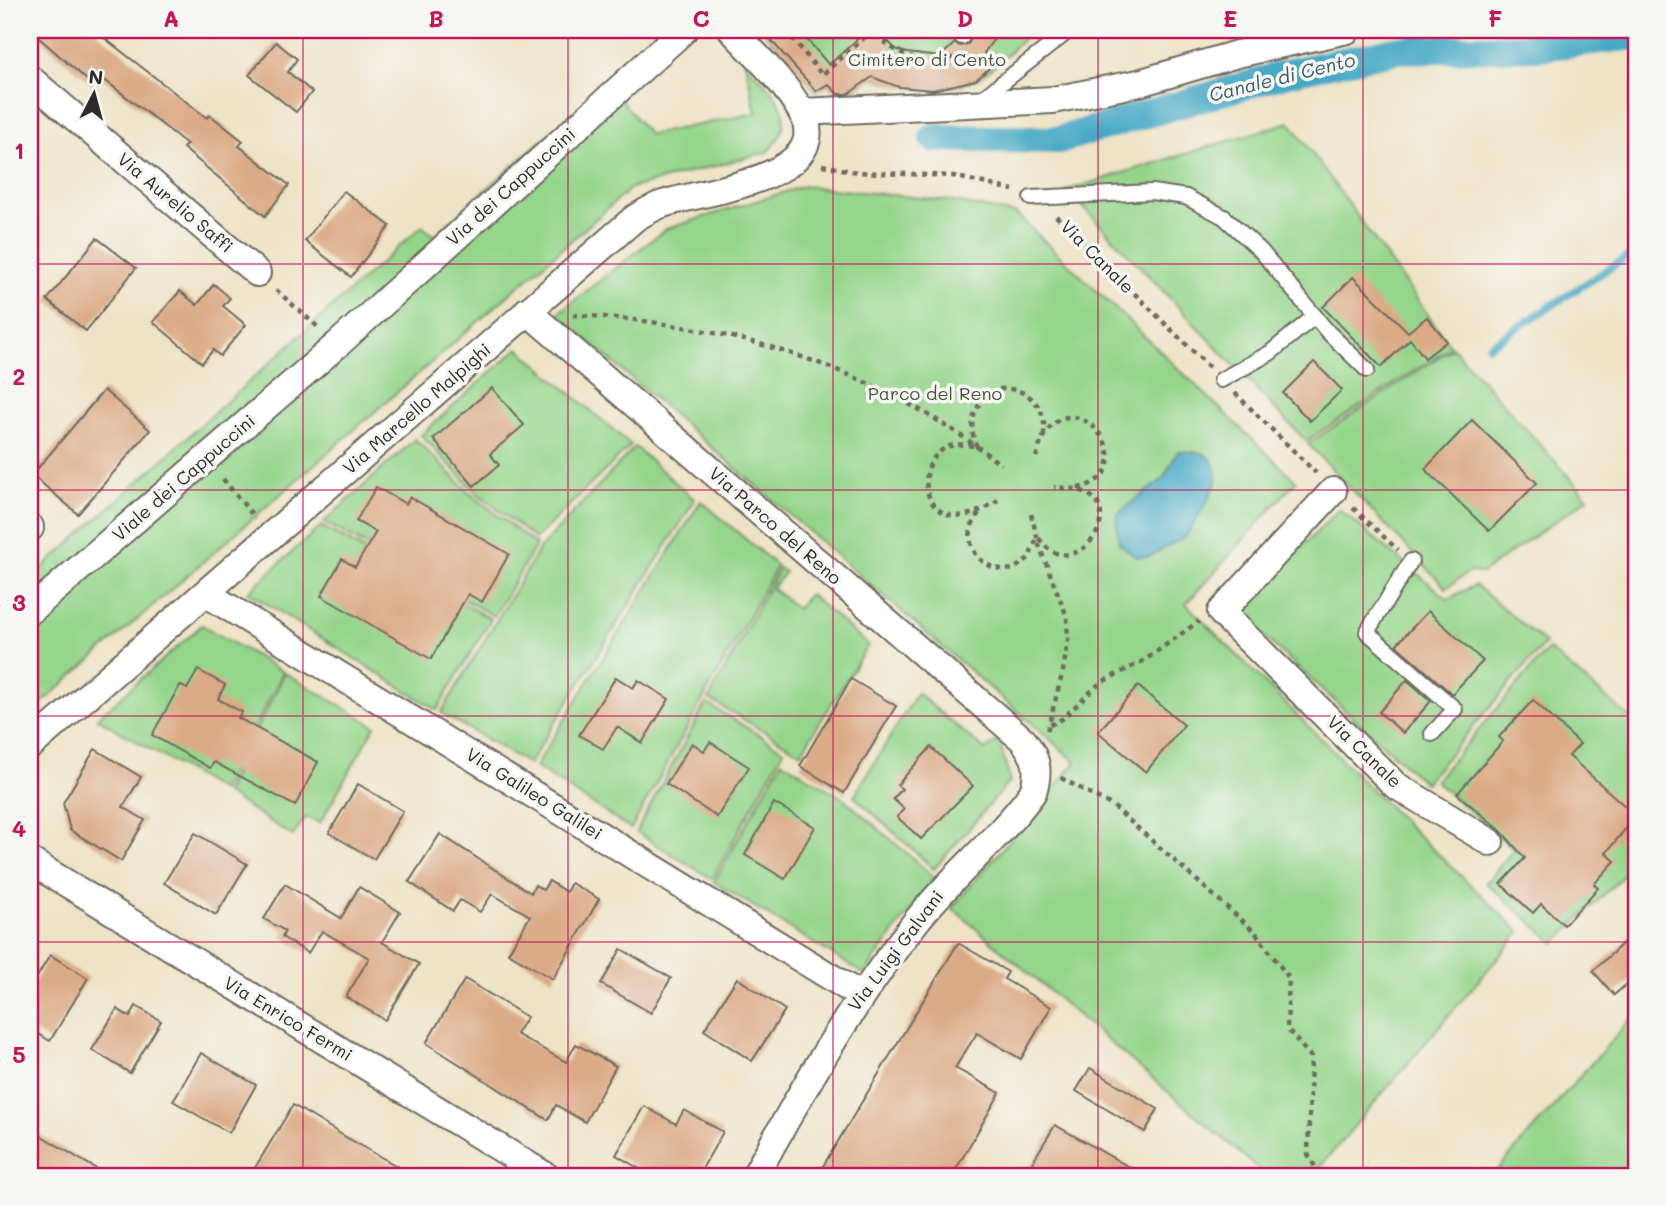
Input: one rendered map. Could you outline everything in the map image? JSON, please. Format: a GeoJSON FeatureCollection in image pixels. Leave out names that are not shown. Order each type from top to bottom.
{"type":"FeatureCollection","features":[{"type":"Feature","properties":{"kind":"street","name":"Via dei Cappuccini"},"geometry":{"type":"LineString","coordinates":[[338,344],[684,30]]}},
{"type":"Feature","properties":{"kind":"street"},"geometry":{"type":"LineString","coordinates":[[732,30],[802,112],[806,133],[801,152],[793,160]]}},
{"type":"Feature","properties":{"kind":"street"},"geometry":{"type":"LineString","coordinates":[[802,112],[1053,100],[1139,83],[1237,54],[1348,30]]}},
{"type":"Feature","properties":{"kind":"street","name":"Via Aurelio Saffi"},"geometry":{"type":"LineString","coordinates":[[30,79],[257,273]]}},
{"type":"Feature","properties":{"kind":"street","name":"Via Marcello Malpighi"},"geometry":{"type":"LineString","coordinates":[[30,746],[271,538],[527,311],[648,211],[764,178],[784,169],[793,160]]}},
{"type":"Feature","properties":{"kind":"street","name":"Via Parco del Reno"},"geometry":{"type":"LineString","coordinates":[[527,311],[1032,756]]}},
{"type":"Feature","properties":{"kind":"street","name":"Viale dei Cappuccini"},"geometry":{"type":"LineString","coordinates":[[30,611],[338,344]]}},
{"type":"Feature","properties":{"kind":"street","name":"Via Canale"},"geometry":{"type":"LineString","coordinates":[[1334,491],[1221,611],[1395,785],[1490,842]]}},
{"type":"Feature","properties":{"kind":"street","name":"Via Galileo Galilei"},"geometry":{"type":"LineString","coordinates":[[207,594],[860,995]]}},
{"type":"Feature","properties":{"kind":"street","name":"Via Luigi Galvani"},"geometry":{"type":"LineString","coordinates":[[755,1176],[827,1046],[860,995],[950,881],[1033,792],[1032,756]]}},
{"type":"Feature","properties":{"kind":"street","name":"Via Enrico Fermi"},"geometry":{"type":"LineString","coordinates":[[30,861],[546,1176]]}},
{"type":"Feature","properties":{"kind":"lane"},"geometry":{"type":"LineString","coordinates":[[976,103],[1070,30]]}},
{"type":"Feature","properties":{"kind":"lane"},"geometry":{"type":"LineString","coordinates":[[1031,198],[1152,192],[1186,197],[1224,217],[1261,251],[1315,316],[1367,370]]}},
{"type":"Feature","properties":{"kind":"lane"},"geometry":{"type":"LineString","coordinates":[[1222,380],[1270,353],[1315,316]]}},
{"type":"Feature","properties":{"kind":"lane"},"geometry":{"type":"LineString","coordinates":[[1411,561],[1367,632],[1455,709],[1432,734]]}},
{"type":"Feature","properties":{"kind":"path"},"geometry":{"type":"LineString","coordinates":[[786,30],[822,75],[873,31],[897,52],[921,60],[945,61],[960,39]]}},
{"type":"Feature","properties":{"kind":"path","name":"Via Canale"},"geometry":{"type":"LineString","coordinates":[[793,160],[857,172],[953,176],[1009,188],[1044,204],[1334,491],[1411,561]]}},
{"type":"Feature","properties":{"kind":"path"},"geometry":{"type":"LineString","coordinates":[[257,273],[338,344]]}},
{"type":"Feature","properties":{"kind":"path"},"geometry":{"type":"LineString","coordinates":[[570,315],[638,318],[714,332],[852,374],[909,402],[952,428],[1001,465]]}},
{"type":"Feature","properties":{"kind":"path"},"geometry":{"type":"LineString","coordinates":[[977,447],[971,424],[975,409],[994,391],[1007,388],[1028,394],[1041,409],[1045,423],[1036,457]]}},
{"type":"Feature","properties":{"kind":"path"},"geometry":{"type":"LineString","coordinates":[[1042,440],[1050,428],[1068,418],[1091,423],[1106,441],[1108,459],[1101,475],[1084,487],[1073,489]]}},
{"type":"Feature","properties":{"kind":"path"},"geometry":{"type":"LineString","coordinates":[[977,447],[958,444],[941,451],[932,460],[925,479],[931,502],[946,514],[960,518],[982,510],[998,500]]}},
{"type":"Feature","properties":{"kind":"path"},"geometry":{"type":"LineString","coordinates":[[206,458],[271,538]]}},
{"type":"Feature","properties":{"kind":"path"},"geometry":{"type":"LineString","coordinates":[[1037,534],[1044,545],[1064,554],[1086,548],[1096,537],[1101,521],[1097,505],[1088,494],[1054,487]]}},
{"type":"Feature","properties":{"kind":"path"},"geometry":{"type":"LineString","coordinates":[[982,510],[973,523],[970,541],[975,555],[989,567],[1009,569],[1022,564],[1034,549],[1037,534]]}},
{"type":"Feature","properties":{"kind":"path"},"geometry":{"type":"LineString","coordinates":[[1031,514],[1067,617],[1065,661],[1049,725],[1032,756],[1112,806],[1255,932],[1289,978],[1287,1028],[1311,1057],[1308,1154],[1320,1176]]}},
{"type":"Feature","properties":{"kind":"path"},"geometry":{"type":"LineString","coordinates":[[1049,725],[1062,719],[1100,683],[1146,660],[1202,619]]}},
{"type":"Feature","properties":{"kind":"green space","name":"Cimitero di Cento"},"geometry":{"type":"Polygon","coordinates":[[[762,30],[1033,30],[989,71],[961,85],[923,89],[872,77],[842,98],[828,84],[816,91],[762,30]]]}},
{"type":"Feature","properties":{"kind":"green space"},"geometry":{"type":"Polygon","coordinates":[[[745,62],[774,94],[784,116],[778,139],[767,152],[631,188],[30,713],[30,579],[422,226],[434,236],[607,82],[649,135],[756,113],[745,62]]]}},
{"type":"Feature","properties":{"kind":"green space"},"geometry":{"type":"Polygon","coordinates":[[[1290,122],[1451,347],[1306,441],[1067,190],[1290,122]]]}},
{"type":"Feature","properties":{"kind":"green space","name":"Parco del Reno"},"geometry":{"type":"Polygon","coordinates":[[[804,186],[950,201],[1016,214],[1296,481],[1186,604],[1402,820],[1520,932],[1312,1176],[1267,1176],[952,908],[1076,762],[557,314],[666,229],[804,186]]]}},
{"type":"Feature","properties":{"kind":"green space"},"geometry":{"type":"Polygon","coordinates":[[[518,348],[631,445],[535,539],[476,492],[421,435],[518,348]]]}},
{"type":"Feature","properties":{"kind":"green space"},"geometry":{"type":"Polygon","coordinates":[[[1453,348],[1588,498],[1482,573],[1469,572],[1446,588],[1308,444],[1453,348]]]}},
{"type":"Feature","properties":{"kind":"green space"},"geometry":{"type":"Polygon","coordinates":[[[415,439],[472,495],[536,545],[494,616],[324,522],[415,439]]]}},
{"type":"Feature","properties":{"kind":"green space"},"geometry":{"type":"Polygon","coordinates":[[[635,447],[695,500],[529,764],[441,713],[540,548],[635,447]]]}},
{"type":"Feature","properties":{"kind":"green space"},"geometry":{"type":"Polygon","coordinates":[[[701,501],[777,566],[631,829],[535,767],[701,501]]]}},
{"type":"Feature","properties":{"kind":"green space"},"geometry":{"type":"Polygon","coordinates":[[[1339,509],[1448,599],[1475,585],[1545,643],[1425,783],[1238,613],[1339,509]]]}},
{"type":"Feature","properties":{"kind":"green space"},"geometry":{"type":"Polygon","coordinates":[[[321,526],[491,619],[437,710],[248,592],[321,526]]]}},
{"type":"Feature","properties":{"kind":"green space"},"geometry":{"type":"Polygon","coordinates":[[[779,568],[785,572],[772,588],[797,609],[809,594],[868,645],[801,753],[709,699],[779,568]]]}},
{"type":"Feature","properties":{"kind":"green space"},"geometry":{"type":"Polygon","coordinates":[[[202,625],[283,672],[222,791],[97,718],[202,625]]]}},
{"type":"Feature","properties":{"kind":"green space"},"geometry":{"type":"Polygon","coordinates":[[[1548,649],[1636,723],[1636,863],[1555,943],[1486,883],[1514,849],[1435,781],[1548,649]]]}},
{"type":"Feature","properties":{"kind":"green space"},"geometry":{"type":"Polygon","coordinates":[[[285,673],[375,726],[320,823],[306,817],[293,836],[225,793],[285,673]]]}},
{"type":"Feature","properties":{"kind":"green space"},"geometry":{"type":"Polygon","coordinates":[[[917,693],[985,750],[999,740],[1010,781],[934,869],[854,796],[917,693]]]}},
{"type":"Feature","properties":{"kind":"green space"},"geometry":{"type":"Polygon","coordinates":[[[706,703],[784,750],[712,879],[636,832],[706,703]]]}},
{"type":"Feature","properties":{"kind":"green space"},"geometry":{"type":"Polygon","coordinates":[[[782,761],[843,798],[934,877],[864,974],[714,882],[782,761]]]}},
{"type":"Feature","properties":{"kind":"green space"},"geometry":{"type":"Polygon","coordinates":[[[1636,1013],[1636,1176],[1492,1176],[1636,1013]]]}},
{"type":"Feature","properties":{"kind":"water"},"geometry":{"type":"Polygon","coordinates":[[[1178,451],[1203,453],[1211,459],[1217,481],[1186,536],[1149,557],[1136,557],[1119,543],[1116,519],[1121,511],[1163,479],[1178,451]]]}},
{"type":"Feature","properties":{"kind":"building"},"geometry":{"type":"Polygon","coordinates":[[[30,30],[94,30],[207,118],[210,115],[243,141],[239,146],[289,185],[265,216],[183,148],[187,144],[102,78],[95,87],[30,30]]]}},
{"type":"Feature","properties":{"kind":"building","name":"Cimitero di Cento"},"geometry":{"type":"Polygon","coordinates":[[[762,30],[799,30],[829,65],[867,30],[878,30],[895,49],[940,57],[955,43],[960,46],[968,44],[971,39],[969,30],[1000,30],[984,53],[996,62],[976,80],[933,90],[899,87],[872,77],[848,94],[838,94],[828,84],[816,91],[762,30]]]}},
{"type":"Feature","properties":{"kind":"building"},"geometry":{"type":"Polygon","coordinates":[[[276,42],[297,59],[288,72],[312,92],[296,112],[249,75],[276,42]]]}},
{"type":"Feature","properties":{"kind":"building"},"geometry":{"type":"Polygon","coordinates":[[[344,191],[390,226],[351,277],[305,241],[344,191]]]}},
{"type":"Feature","properties":{"kind":"building"},"geometry":{"type":"Polygon","coordinates":[[[97,238],[136,268],[86,331],[47,300],[97,238]]]}},
{"type":"Feature","properties":{"kind":"building"},"geometry":{"type":"Polygon","coordinates":[[[1353,277],[1408,332],[1427,317],[1447,341],[1425,358],[1410,339],[1381,367],[1323,307],[1353,277]]]}},
{"type":"Feature","properties":{"kind":"building"},"geometry":{"type":"Polygon","coordinates":[[[214,284],[230,298],[223,306],[246,325],[220,356],[213,350],[202,363],[153,322],[180,291],[197,305],[214,284]]]}},
{"type":"Feature","properties":{"kind":"building"},"geometry":{"type":"Polygon","coordinates":[[[1314,362],[1342,390],[1310,421],[1283,393],[1314,362]]]}},
{"type":"Feature","properties":{"kind":"building"},"geometry":{"type":"Polygon","coordinates":[[[492,388],[524,425],[490,454],[499,465],[474,486],[433,439],[492,388]]]}},
{"type":"Feature","properties":{"kind":"building"},"geometry":{"type":"Polygon","coordinates":[[[104,390],[150,430],[78,514],[32,475],[104,390]]]}},
{"type":"Feature","properties":{"kind":"building"},"geometry":{"type":"Polygon","coordinates":[[[1472,420],[1537,483],[1489,531],[1425,469],[1472,420]]]}},
{"type":"Feature","properties":{"kind":"building"},"geometry":{"type":"Polygon","coordinates":[[[376,487],[406,504],[410,497],[509,554],[482,602],[468,594],[431,659],[321,596],[342,559],[355,567],[376,532],[356,521],[376,487]]]}},
{"type":"Feature","properties":{"kind":"building"},"geometry":{"type":"Polygon","coordinates":[[[1428,611],[1483,661],[1452,694],[1396,645],[1428,611]]]}},
{"type":"Feature","properties":{"kind":"building"},"geometry":{"type":"Polygon","coordinates":[[[198,670],[225,685],[218,699],[242,712],[238,718],[318,762],[295,806],[214,762],[210,768],[152,735],[180,685],[187,689],[198,670]]]}},
{"type":"Feature","properties":{"kind":"building"},"geometry":{"type":"Polygon","coordinates":[[[616,677],[633,688],[638,680],[669,699],[642,743],[617,727],[603,749],[579,735],[616,677]]]}},
{"type":"Feature","properties":{"kind":"building"},"geometry":{"type":"Polygon","coordinates":[[[851,679],[896,706],[844,793],[800,766],[851,679]]]}},
{"type":"Feature","properties":{"kind":"building"},"geometry":{"type":"Polygon","coordinates":[[[1407,680],[1431,701],[1403,733],[1379,712],[1407,680]]]}},
{"type":"Feature","properties":{"kind":"building"},"geometry":{"type":"Polygon","coordinates":[[[1138,686],[1184,725],[1146,772],[1098,732],[1138,686]]]}},
{"type":"Feature","properties":{"kind":"building"},"geometry":{"type":"Polygon","coordinates":[[[1533,700],[1580,744],[1569,756],[1636,816],[1606,853],[1615,861],[1594,884],[1598,888],[1564,925],[1541,904],[1533,913],[1501,884],[1525,858],[1499,829],[1457,794],[1503,741],[1499,737],[1533,700]]]}},
{"type":"Feature","properties":{"kind":"building"},"geometry":{"type":"Polygon","coordinates":[[[710,742],[749,767],[717,817],[666,784],[692,743],[704,751],[710,742]]]}},
{"type":"Feature","properties":{"kind":"building"},"geometry":{"type":"Polygon","coordinates":[[[931,747],[973,786],[921,839],[897,817],[904,809],[893,799],[902,789],[897,785],[931,747]]]}},
{"type":"Feature","properties":{"kind":"building"},"geometry":{"type":"Polygon","coordinates":[[[95,749],[141,777],[123,807],[145,820],[121,861],[70,830],[63,803],[95,749]]]}},
{"type":"Feature","properties":{"kind":"building"},"geometry":{"type":"Polygon","coordinates":[[[358,784],[403,811],[374,859],[329,833],[358,784]]]}},
{"type":"Feature","properties":{"kind":"building"},"geometry":{"type":"Polygon","coordinates":[[[774,803],[815,827],[785,879],[745,855],[774,803]]]}},
{"type":"Feature","properties":{"kind":"building"},"geometry":{"type":"Polygon","coordinates":[[[195,833],[247,864],[216,915],[164,883],[195,833]]]}},
{"type":"Feature","properties":{"kind":"building"},"geometry":{"type":"Polygon","coordinates":[[[440,834],[531,893],[535,885],[543,890],[549,881],[566,892],[571,883],[599,899],[553,979],[508,953],[530,916],[492,894],[480,912],[460,900],[453,911],[409,882],[440,834]]]}},
{"type":"Feature","properties":{"kind":"building"},"geometry":{"type":"Polygon","coordinates":[[[285,884],[341,918],[359,887],[400,912],[382,942],[419,964],[385,1020],[346,997],[369,958],[322,931],[308,953],[282,937],[285,931],[264,919],[285,884]]]}},
{"type":"Feature","properties":{"kind":"building"},"geometry":{"type":"Polygon","coordinates":[[[1636,931],[1636,976],[1614,995],[1593,971],[1636,931]]]}},
{"type":"Feature","properties":{"kind":"building"},"geometry":{"type":"Polygon","coordinates":[[[958,943],[1008,972],[1004,979],[1051,1007],[1021,1059],[977,1033],[955,1068],[1000,1093],[952,1176],[817,1176],[958,943]]]}},
{"type":"Feature","properties":{"kind":"building"},"geometry":{"type":"Polygon","coordinates":[[[621,949],[671,978],[651,1013],[601,984],[621,949]]]}},
{"type":"Feature","properties":{"kind":"building"},"geometry":{"type":"Polygon","coordinates":[[[50,955],[88,978],[50,1041],[30,1029],[30,989],[50,955]]]}},
{"type":"Feature","properties":{"kind":"building"},"geometry":{"type":"Polygon","coordinates":[[[737,978],[785,1010],[752,1061],[704,1030],[737,978]]]}},
{"type":"Feature","properties":{"kind":"building"},"geometry":{"type":"Polygon","coordinates":[[[465,979],[527,1017],[516,1034],[566,1062],[576,1044],[616,1066],[585,1122],[556,1105],[548,1120],[426,1043],[465,979]]]}},
{"type":"Feature","properties":{"kind":"building"},"geometry":{"type":"Polygon","coordinates":[[[136,1006],[161,1021],[130,1073],[92,1050],[117,1009],[130,1017],[136,1006]]]}},
{"type":"Feature","properties":{"kind":"building"},"geometry":{"type":"Polygon","coordinates":[[[201,1053],[256,1085],[229,1133],[173,1101],[201,1053]]]}},
{"type":"Feature","properties":{"kind":"building"},"geometry":{"type":"Polygon","coordinates":[[[1090,1068],[1158,1109],[1145,1132],[1076,1091],[1090,1068]]]}},
{"type":"Feature","properties":{"kind":"building"},"geometry":{"type":"Polygon","coordinates":[[[293,1105],[344,1136],[414,1176],[250,1176],[293,1105]]]}},
{"type":"Feature","properties":{"kind":"building"},"geometry":{"type":"Polygon","coordinates":[[[644,1106],[676,1124],[684,1110],[723,1132],[698,1176],[652,1176],[616,1155],[644,1106]]]}},
{"type":"Feature","properties":{"kind":"building"},"geometry":{"type":"Polygon","coordinates":[[[1055,1125],[1145,1176],[1024,1176],[1055,1125]]]}},
{"type":"Feature","properties":{"kind":"building"},"geometry":{"type":"Polygon","coordinates":[[[30,1129],[108,1176],[30,1176],[30,1129]]]}},
{"type":"Feature","properties":{"kind":"waterway","name":"Canale di Cento"},"geometry":{"type":"LineString","coordinates":[[933,138],[1058,140],[1291,72],[1397,50],[1538,47],[1636,36]]}},
{"type":"Feature","properties":{"kind":"waterway"},"geometry":{"type":"LineString","coordinates":[[1489,346],[1636,251]]}}]}
